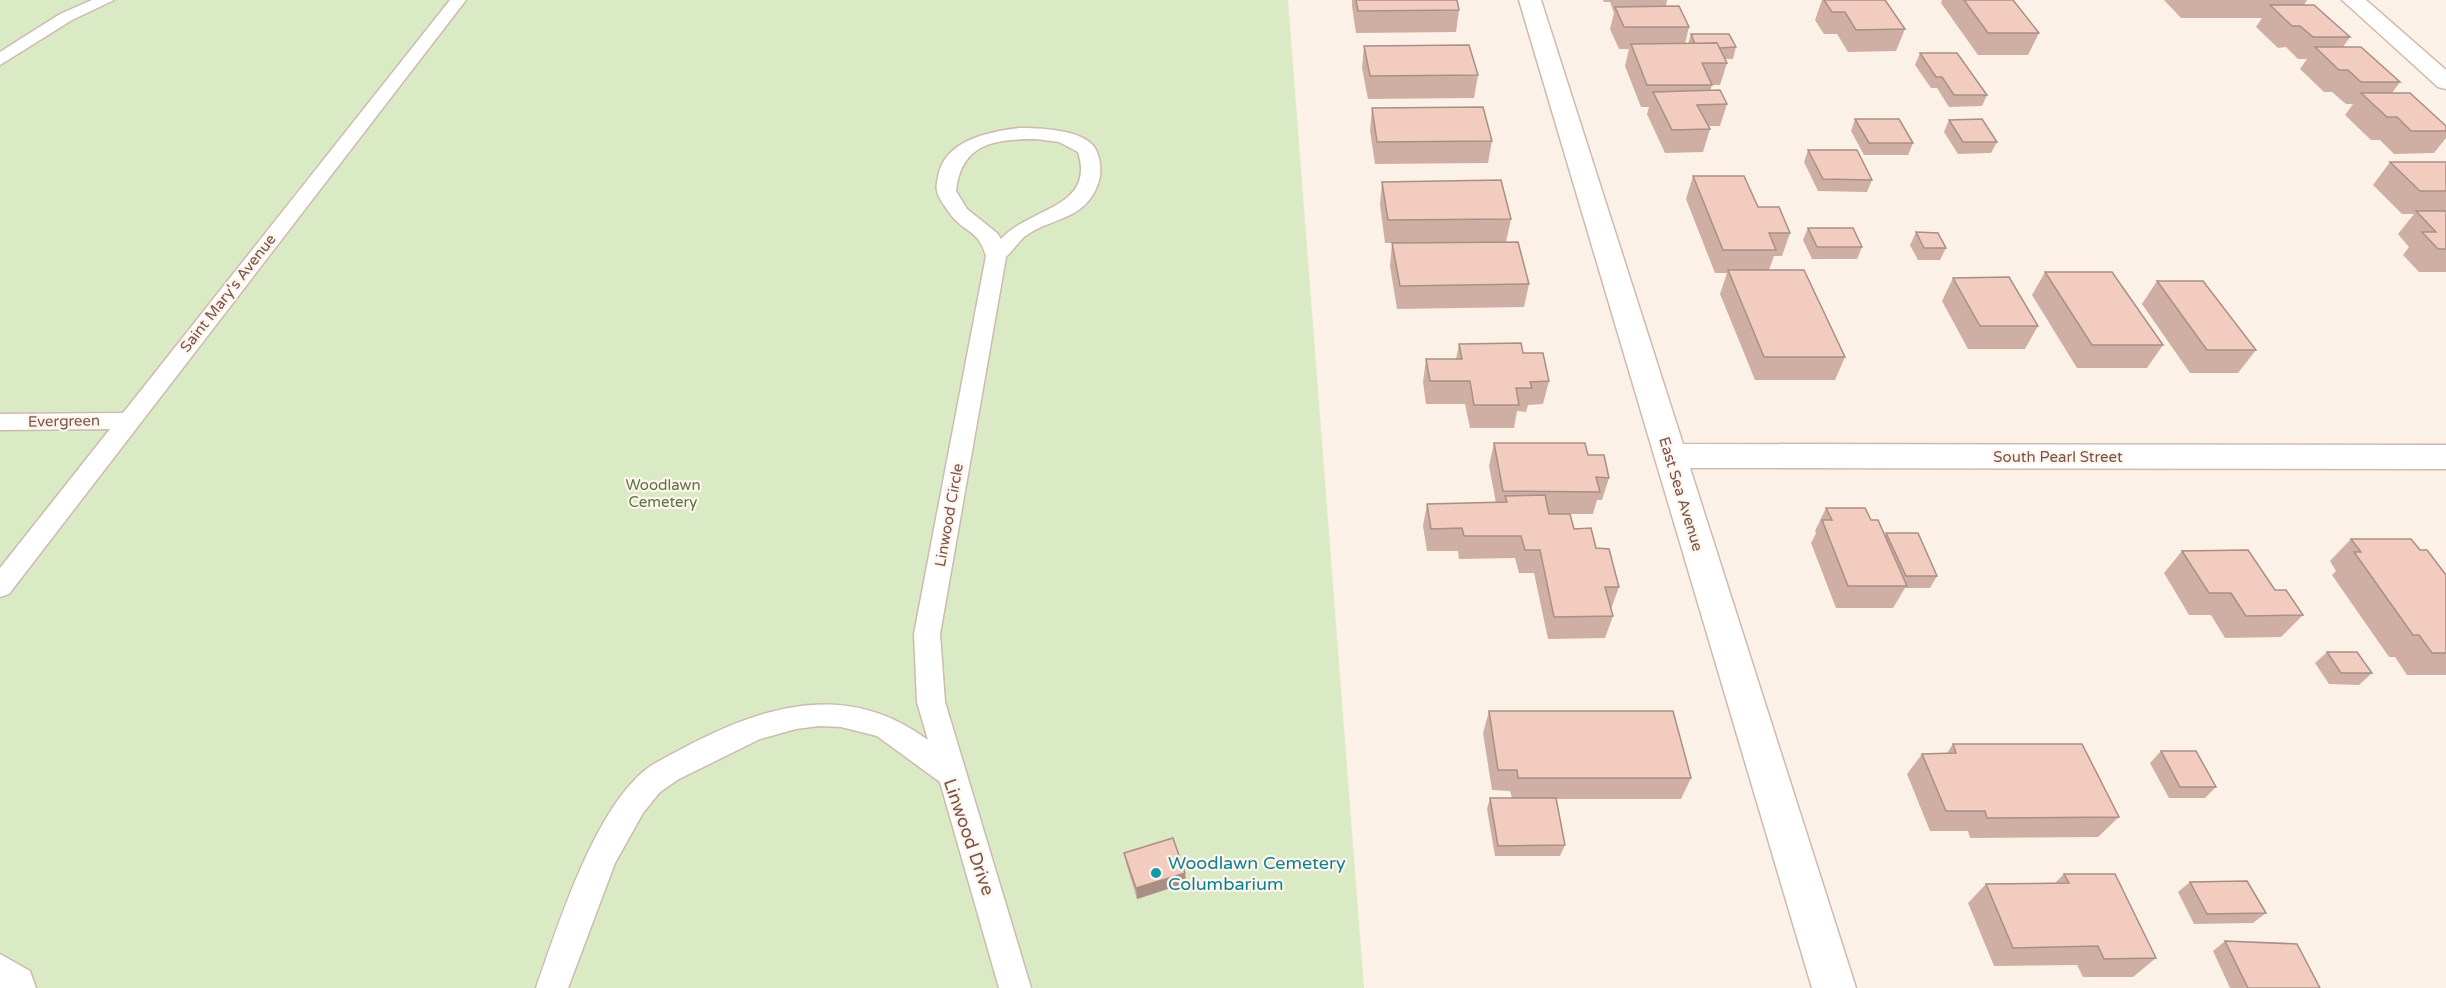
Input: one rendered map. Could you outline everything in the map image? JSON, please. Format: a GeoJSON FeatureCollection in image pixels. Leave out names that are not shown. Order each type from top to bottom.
{"type":"FeatureCollection","features":[{"type":"Feature","properties":{"kind":"street","name":"East Sea Avenue"},"geometry":{"type":"LineString","coordinates":[[1530,0],[1834,988]]}},
{"type":"Feature","properties":{"kind":"street"},"geometry":{"type":"LineString","coordinates":[[2353,0],[2446,82]]}},
{"type":"Feature","properties":{"kind":"street","name":"South Pearl Street"},"geometry":{"type":"LineString","coordinates":[[1669,456],[2446,457]]}},
{"type":"Feature","properties":{"kind":"lane"},"geometry":{"type":"LineString","coordinates":[[0,60],[51,25],[106,0]]}},
{"type":"Feature","properties":{"kind":"lane","name":"Saint Mary's Avenue"},"geometry":{"type":"LineString","coordinates":[[0,587],[458,0]]}},
{"type":"Feature","properties":{"kind":"lane"},"geometry":{"type":"LineString","coordinates":[[1034,132],[1064,138],[1086,149],[1092,167],[1087,190],[1068,208],[1040,219],[1017,233],[996,256],[990,237],[960,213],[946,191],[950,166],[966,147],[996,136],[1034,132]]}},
{"type":"Feature","properties":{"kind":"lane","name":"Linwood Circle"},"geometry":{"type":"LineString","coordinates":[[950,773],[931,702],[927,634],[996,256]]}},
{"type":"Feature","properties":{"kind":"lane","name":"Evergreen"},"geometry":{"type":"LineString","coordinates":[[0,422],[129,421]]}},
{"type":"Feature","properties":{"kind":"lane","name":"Linwood Drive"},"geometry":{"type":"LineString","coordinates":[[552,988],[576,917],[612,837],[651,782],[744,730],[798,714],[842,715],[886,728],[950,773],[1015,988]]}},
{"type":"Feature","properties":{"kind":"lane"},"geometry":{"type":"LineString","coordinates":[[0,970],[19,982],[20,988]]}},
{"type":"Feature","properties":{"kind":"green space","name":"Woodlawn Cemetery"},"geometry":{"type":"Polygon","coordinates":[[[0,0],[1288,0],[1364,988],[0,988],[0,0]]]}},
{"type":"Feature","properties":{"kind":"building"},"geometry":{"type":"Polygon","coordinates":[[[1356,0],[1457,0],[1459,10],[1358,11],[1356,0]]]}},
{"type":"Feature","properties":{"kind":"building"},"geometry":{"type":"Polygon","coordinates":[[[1824,0],[1885,0],[1905,29],[1856,30],[1845,12],[1832,12],[1824,0]]]}},
{"type":"Feature","properties":{"kind":"building"},"geometry":{"type":"Polygon","coordinates":[[[1964,0],[2013,0],[2039,33],[1988,33],[1964,0]]]}},
{"type":"Feature","properties":{"kind":"building"},"geometry":{"type":"Polygon","coordinates":[[[2270,5],[2314,5],[2350,37],[2313,37],[2300,26],[2292,26],[2270,5]]]}},
{"type":"Feature","properties":{"kind":"building"},"geometry":{"type":"Polygon","coordinates":[[[1679,6],[1689,27],[1624,27],[1615,7],[1679,6]]]}},
{"type":"Feature","properties":{"kind":"building"},"geometry":{"type":"Polygon","coordinates":[[[1691,34],[1729,34],[1736,47],[1719,48],[1717,43],[1695,44],[1691,34]]]}},
{"type":"Feature","properties":{"kind":"building"},"geometry":{"type":"Polygon","coordinates":[[[1717,43],[1727,63],[1702,63],[1712,85],[1647,85],[1631,44],[1717,43]]]}},
{"type":"Feature","properties":{"kind":"building"},"geometry":{"type":"Polygon","coordinates":[[[1469,45],[1478,75],[1370,76],[1364,46],[1469,45]]]}},
{"type":"Feature","properties":{"kind":"building"},"geometry":{"type":"Polygon","coordinates":[[[2315,47],[2361,47],[2400,82],[2361,82],[2348,70],[2339,70],[2315,47]]]}},
{"type":"Feature","properties":{"kind":"building"},"geometry":{"type":"Polygon","coordinates":[[[1920,53],[1957,53],[1987,95],[1954,95],[1942,77],[1936,77],[1920,53]]]}},
{"type":"Feature","properties":{"kind":"building"},"geometry":{"type":"Polygon","coordinates":[[[1720,90],[1727,104],[1697,105],[1710,129],[1672,130],[1653,92],[1720,90]]]}},
{"type":"Feature","properties":{"kind":"building"},"geometry":{"type":"Polygon","coordinates":[[[2361,93],[2410,93],[2446,126],[2446,131],[2411,131],[2397,117],[2387,117],[2361,93]]]}},
{"type":"Feature","properties":{"kind":"building"},"geometry":{"type":"Polygon","coordinates":[[[1483,107],[1492,141],[1377,142],[1372,108],[1483,107]]]}},
{"type":"Feature","properties":{"kind":"building"},"geometry":{"type":"Polygon","coordinates":[[[1855,119],[1899,119],[1913,143],[1869,143],[1855,119]]]}},
{"type":"Feature","properties":{"kind":"building"},"geometry":{"type":"Polygon","coordinates":[[[1982,119],[1997,142],[1963,142],[1949,120],[1982,119]]]}},
{"type":"Feature","properties":{"kind":"building"},"geometry":{"type":"Polygon","coordinates":[[[1808,150],[1857,150],[1872,180],[1823,179],[1808,150]]]}},
{"type":"Feature","properties":{"kind":"building"},"geometry":{"type":"Polygon","coordinates":[[[2390,162],[2446,162],[2446,191],[2420,191],[2390,162]]]}},
{"type":"Feature","properties":{"kind":"building"},"geometry":{"type":"Polygon","coordinates":[[[1693,176],[1744,176],[1758,207],[1779,207],[1790,233],[1769,233],[1776,250],[1723,250],[1693,176]]]}},
{"type":"Feature","properties":{"kind":"building"},"geometry":{"type":"Polygon","coordinates":[[[1501,180],[1511,219],[1388,220],[1382,182],[1501,180]]]}},
{"type":"Feature","properties":{"kind":"building"},"geometry":{"type":"Polygon","coordinates":[[[2416,211],[2446,211],[2446,249],[2438,249],[2422,232],[2436,232],[2416,211]]]}},
{"type":"Feature","properties":{"kind":"building"},"geometry":{"type":"Polygon","coordinates":[[[1808,228],[1853,228],[1862,247],[1817,247],[1808,228]]]}},
{"type":"Feature","properties":{"kind":"building"},"geometry":{"type":"Polygon","coordinates":[[[1916,232],[1938,233],[1946,248],[1924,248],[1916,232]]]}},
{"type":"Feature","properties":{"kind":"building"},"geometry":{"type":"Polygon","coordinates":[[[1518,242],[1529,284],[1400,286],[1392,243],[1518,242]]]}},
{"type":"Feature","properties":{"kind":"building"},"geometry":{"type":"Polygon","coordinates":[[[1728,270],[1804,270],[1845,357],[1764,357],[1728,270]]]}},
{"type":"Feature","properties":{"kind":"building"},"geometry":{"type":"Polygon","coordinates":[[[2045,272],[2112,272],[2163,345],[2092,345],[2045,272]]]}},
{"type":"Feature","properties":{"kind":"building"},"geometry":{"type":"Polygon","coordinates":[[[2009,277],[2038,326],[1980,326],[1953,278],[2009,277]]]}},
{"type":"Feature","properties":{"kind":"building"},"geometry":{"type":"Polygon","coordinates":[[[2157,281],[2203,281],[2256,350],[2207,350],[2157,281]]]}},
{"type":"Feature","properties":{"kind":"building"},"geometry":{"type":"Polygon","coordinates":[[[1521,343],[1523,353],[1543,353],[1549,381],[1530,382],[1532,388],[1516,388],[1519,405],[1474,405],[1470,381],[1430,381],[1426,359],[1462,359],[1459,344],[1521,343]]]}},
{"type":"Feature","properties":{"kind":"building"},"geometry":{"type":"Polygon","coordinates":[[[1494,443],[1585,443],[1588,455],[1604,455],[1609,478],[1596,477],[1600,492],[1503,491],[1494,443]]]}},
{"type":"Feature","properties":{"kind":"building"},"geometry":{"type":"Polygon","coordinates":[[[1545,495],[1549,514],[1570,514],[1574,529],[1591,528],[1596,548],[1609,549],[1619,587],[1605,587],[1613,616],[1554,617],[1540,550],[1525,550],[1521,536],[1464,536],[1462,528],[1431,529],[1427,504],[1507,502],[1505,496],[1545,495]]]}},
{"type":"Feature","properties":{"kind":"building"},"geometry":{"type":"Polygon","coordinates":[[[1826,508],[1865,508],[1871,520],[1878,520],[1907,586],[1848,586],[1822,520],[1832,520],[1826,508]]]}},
{"type":"Feature","properties":{"kind":"building"},"geometry":{"type":"Polygon","coordinates":[[[1886,533],[1918,533],[1937,576],[1906,576],[1886,533]]]}},
{"type":"Feature","properties":{"kind":"building"},"geometry":{"type":"Polygon","coordinates":[[[2351,539],[2411,539],[2420,550],[2427,550],[2446,575],[2446,653],[2432,653],[2419,635],[2413,635],[2354,552],[2361,552],[2351,539]]]}},
{"type":"Feature","properties":{"kind":"building"},"geometry":{"type":"Polygon","coordinates":[[[2248,550],[2275,590],[2286,590],[2303,615],[2246,616],[2231,593],[2209,593],[2182,551],[2248,550]]]}},
{"type":"Feature","properties":{"kind":"building"},"geometry":{"type":"Polygon","coordinates":[[[2327,652],[2357,652],[2372,673],[2341,673],[2327,652]]]}},
{"type":"Feature","properties":{"kind":"building"},"geometry":{"type":"Polygon","coordinates":[[[1489,711],[1673,711],[1691,778],[1518,778],[1517,770],[1498,770],[1489,711]]]}},
{"type":"Feature","properties":{"kind":"building"},"geometry":{"type":"Polygon","coordinates":[[[1953,744],[2082,744],[2119,817],[1987,818],[1985,811],[1946,811],[1922,754],[1956,753],[1953,744]]]}},
{"type":"Feature","properties":{"kind":"building"},"geometry":{"type":"Polygon","coordinates":[[[2161,751],[2196,751],[2216,787],[2180,787],[2161,751]]]}},
{"type":"Feature","properties":{"kind":"building"},"geometry":{"type":"Polygon","coordinates":[[[1490,798],[1556,798],[1565,845],[1498,846],[1490,798]]]}},
{"type":"Feature","properties":{"kind":"building","name":"Woodlawn Cemetery Columbarium"},"geometry":{"type":"Polygon","coordinates":[[[1173,838],[1185,873],[1136,888],[1124,853],[1173,838]]]}},
{"type":"Feature","properties":{"kind":"building"},"geometry":{"type":"Polygon","coordinates":[[[2064,874],[2115,874],[2156,958],[2104,959],[2098,946],[2013,948],[1986,884],[2069,883],[2064,874]]]}},
{"type":"Feature","properties":{"kind":"building"},"geometry":{"type":"Polygon","coordinates":[[[2247,881],[2266,913],[2207,914],[2190,882],[2247,881]]]}},
{"type":"Feature","properties":{"kind":"building"},"geometry":{"type":"Polygon","coordinates":[[[2225,941],[2297,944],[2320,988],[2248,988],[2225,941]]]}},
{"type":"Feature","properties":{"kind":"place","name":"Woodlawn Cemetery Columbarium"},"geometry":{"type":"Point","coordinates":[1156,873]}}]}
